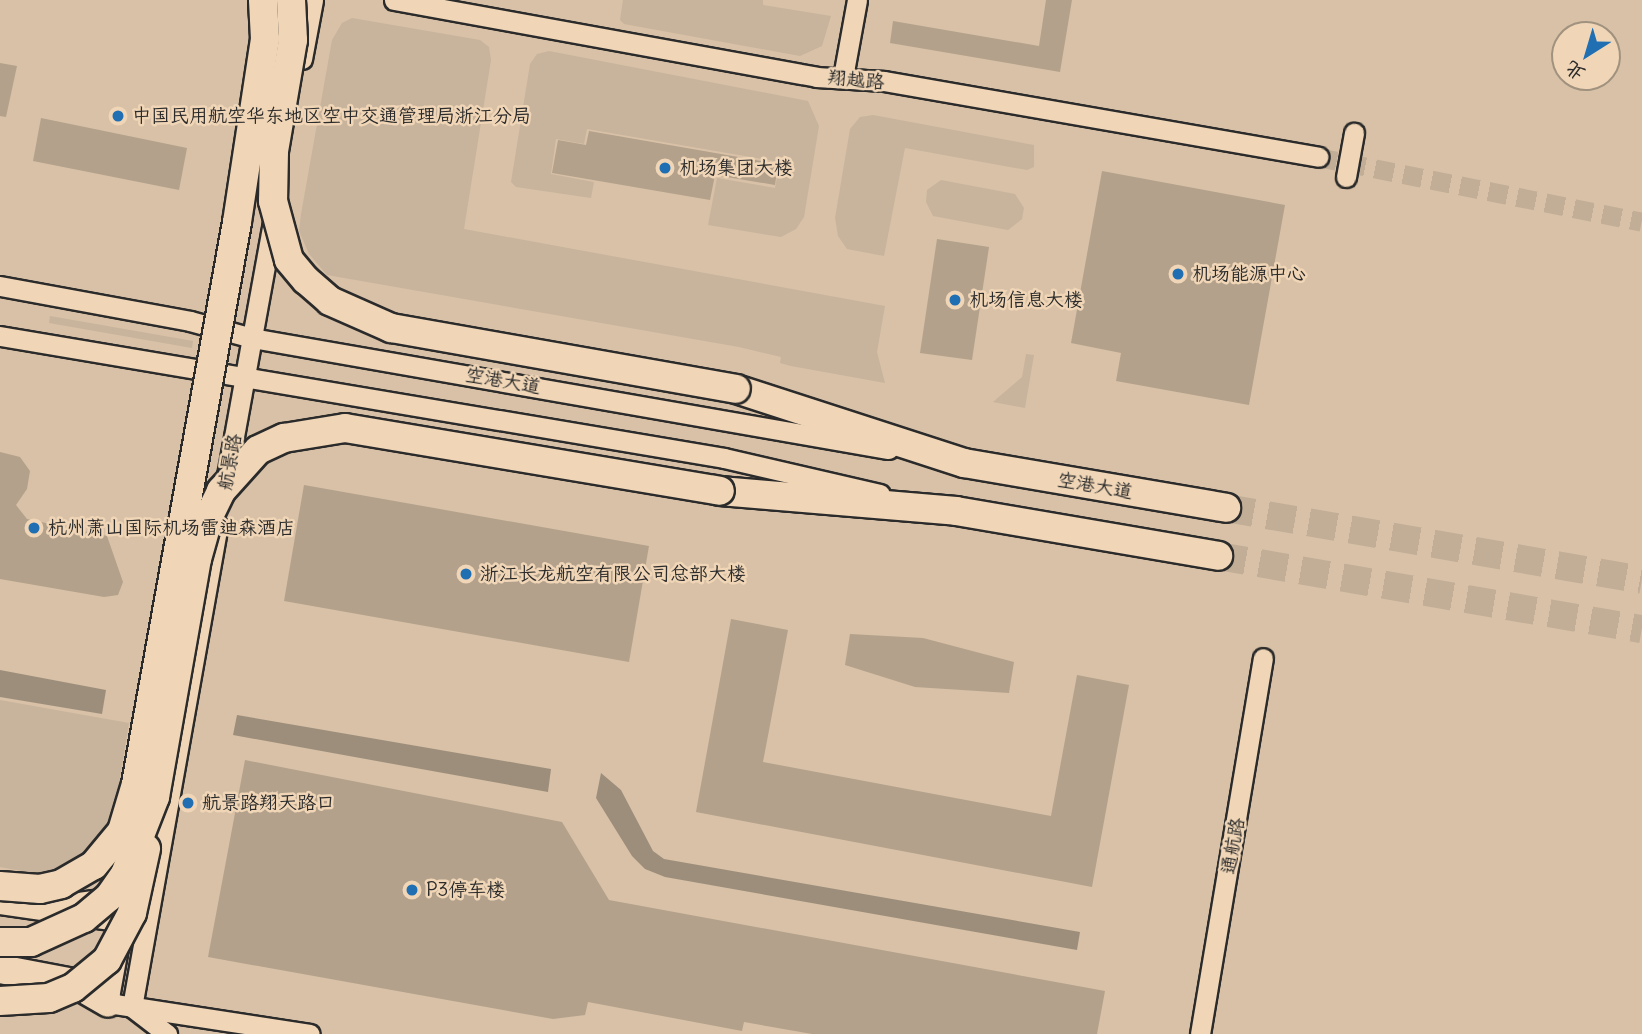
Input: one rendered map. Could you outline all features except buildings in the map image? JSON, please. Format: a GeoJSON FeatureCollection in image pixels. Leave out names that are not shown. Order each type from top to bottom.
{"type":"FeatureCollection","features":[{"type":"Feature","properties":{"kind":"main road"},"geometry":{"type":"LineString","coordinates":[[0,886],[40,888],[79,876],[110,849],[122,831],[136,784],[239,209],[265,39],[263,0]]}},
{"type":"Feature","properties":{"kind":"main road","name":"空港大道"},"geometry":{"type":"LineString","coordinates":[[296,3],[274,151],[272,201],[289,260],[330,301],[391,328],[736,389],[964,463],[1226,508]]}},
{"type":"Feature","properties":{"kind":"main road","name":"空港大道"},"geometry":{"type":"LineString","coordinates":[[155,797],[197,559],[209,516],[229,480],[258,450],[284,438],[345,428],[720,491],[956,511],[1218,556]]}},
{"type":"Feature","properties":{"kind":"main road"},"geometry":{"type":"LineString","coordinates":[[0,942],[32,942],[58,932],[109,897],[140,841],[155,797]]}},
{"type":"Feature","properties":{"kind":"main road"},"geometry":{"type":"LineString","coordinates":[[0,1001],[49,998],[73,988],[107,960],[121,939],[134,904],[155,797]]}},
{"type":"Feature","properties":{"kind":"main road"},"geometry":{"type":"LineString","coordinates":[[0,969],[74,983],[120,1005]]}},
{"type":"Feature","properties":{"kind":"main road"},"geometry":{"type":"LineString","coordinates":[[0,984],[120,1005]]}},
{"type":"Feature","properties":{"kind":"street","name":"翔越路"},"geometry":{"type":"LineString","coordinates":[[394,0],[816,76],[843,77],[1318,157]]}},
{"type":"Feature","properties":{"kind":"street"},"geometry":{"type":"LineString","coordinates":[[843,77],[857,0]]}},
{"type":"Feature","properties":{"kind":"street","name":"航景路"},"geometry":{"type":"LineString","coordinates":[[120,1005],[122,925],[127,895],[229,332],[296,3]]}},
{"type":"Feature","properties":{"kind":"street","name":"航景路"},"geometry":{"type":"LineString","coordinates":[[120,1005],[147,924],[246,374],[296,3]]}},
{"type":"Feature","properties":{"kind":"street"},"geometry":{"type":"LineString","coordinates":[[1346,177],[1354,133]]}},
{"type":"Feature","properties":{"kind":"street","name":"空港大道"},"geometry":{"type":"LineString","coordinates":[[0,286],[252,338],[964,463]]}},
{"type":"Feature","properties":{"kind":"street","name":"空港大道"},"geometry":{"type":"LineString","coordinates":[[0,336],[222,374],[246,374],[724,458],[956,511]]}},
{"type":"Feature","properties":{"kind":"street","name":"通航路"},"geometry":{"type":"LineString","coordinates":[[1200,1034],[1263,658]]}},
{"type":"Feature","properties":{"kind":"street"},"geometry":{"type":"LineString","coordinates":[[22,908],[127,895],[151,900]]}},
{"type":"Feature","properties":{"kind":"street"},"geometry":{"type":"LineString","coordinates":[[0,904],[122,925],[147,924]]}},
{"type":"Feature","properties":{"kind":"street"},"geometry":{"type":"LineString","coordinates":[[120,1005],[167,1034]]}},
{"type":"Feature","properties":{"kind":"street"},"geometry":{"type":"LineString","coordinates":[[120,1005],[310,1034]]}},
{"type":"Feature","properties":{"kind":"shaded area"},"geometry":{"type":"Polygon","coordinates":[[[0,0],[1642,0],[1642,1034],[0,1034],[0,0]]]}},
{"type":"Feature","properties":{"kind":"shaded area"},"geometry":{"type":"Polygon","coordinates":[[[623,0],[763,0],[763,5],[831,16],[822,46],[800,56],[624,24],[620,20],[623,0]]]}},
{"type":"Feature","properties":{"kind":"shaded area"},"geometry":{"type":"Polygon","coordinates":[[[352,18],[480,40],[489,47],[491,60],[464,229],[885,306],[877,352],[885,383],[791,366],[780,363],[781,357],[739,347],[327,275],[309,254],[299,231],[332,40],[342,23],[352,18]]]}},
{"type":"Feature","properties":{"kind":"shaded area"},"geometry":{"type":"Polygon","coordinates":[[[549,51],[808,101],[819,126],[804,217],[796,229],[781,237],[708,225],[717,178],[775,188],[780,162],[587,129],[584,144],[556,139],[551,174],[594,182],[591,198],[516,187],[511,182],[530,64],[537,54],[549,51]]]}},
{"type":"Feature","properties":{"kind":"shaded area"},"geometry":{"type":"Polygon","coordinates":[[[873,115],[1034,145],[1034,167],[1027,170],[905,148],[884,256],[847,249],[838,236],[835,218],[850,129],[860,117],[873,115]]]}},
{"type":"Feature","properties":{"kind":"shaded area"},"geometry":{"type":"Polygon","coordinates":[[[941,180],[1015,194],[1024,208],[1022,219],[1008,230],[933,216],[926,202],[927,190],[941,180]]]}},
{"type":"Feature","properties":{"kind":"shaded area"},"geometry":{"type":"Polygon","coordinates":[[[50,316],[193,341],[192,348],[49,323],[50,316]]]}},
{"type":"Feature","properties":{"kind":"shaded area"},"geometry":{"type":"Polygon","coordinates":[[[1026,354],[1034,355],[1025,408],[993,402],[1022,377],[1026,354]]]}},
{"type":"Feature","properties":{"kind":"shaded area"},"geometry":{"type":"Polygon","coordinates":[[[0,670],[106,690],[102,714],[0,697],[0,670]]]}},
{"type":"Feature","properties":{"kind":"shaded area"},"geometry":{"type":"Polygon","coordinates":[[[0,700],[129,723],[112,826],[95,850],[72,866],[43,875],[0,867],[0,700]]]}},
{"type":"Feature","properties":{"kind":"shaded area"},"geometry":{"type":"Polygon","coordinates":[[[237,715],[551,769],[548,792],[233,735],[237,715]]]}},
{"type":"Feature","properties":{"kind":"shaded area"},"geometry":{"type":"Polygon","coordinates":[[[601,773],[621,790],[653,851],[664,859],[1080,932],[1077,950],[665,877],[645,869],[632,856],[596,798],[601,773]]]}},
{"type":"Feature","properties":{"kind":"tunnel"},"geometry":{"type":"LineString","coordinates":[[1318,157],[1642,222]]}},
{"type":"Feature","properties":{"kind":"tunnel"},"geometry":{"type":"LineString","coordinates":[[1226,508],[1642,580]]}},
{"type":"Feature","properties":{"kind":"tunnel"},"geometry":{"type":"LineString","coordinates":[[1218,556],[1642,629]]}},
{"type":"Feature","properties":{"kind":"place","name":"中国民用航空华东地区空中交通管理局浙江分局"},"geometry":{"type":"Point","coordinates":[118,116]}},
{"type":"Feature","properties":{"kind":"place","name":"机场集团大楼"},"geometry":{"type":"Point","coordinates":[665,168]}},
{"type":"Feature","properties":{"kind":"place","name":"机场能源中心"},"geometry":{"type":"Point","coordinates":[1178,274]}},
{"type":"Feature","properties":{"kind":"place","name":"机场信息大楼"},"geometry":{"type":"Point","coordinates":[955,300]}},
{"type":"Feature","properties":{"kind":"place","name":"杭州萧山国际机场雷迪森酒店"},"geometry":{"type":"Point","coordinates":[34,528]}},
{"type":"Feature","properties":{"kind":"place","name":"浙江长龙航空有限公司总部大楼"},"geometry":{"type":"Point","coordinates":[466,574]}},
{"type":"Feature","properties":{"kind":"place","name":"航景路翔天路口"},"geometry":{"type":"Point","coordinates":[188,803]}},
{"type":"Feature","properties":{"kind":"place","name":"P3停车楼"},"geometry":{"type":"Point","coordinates":[412,890]}}]}
